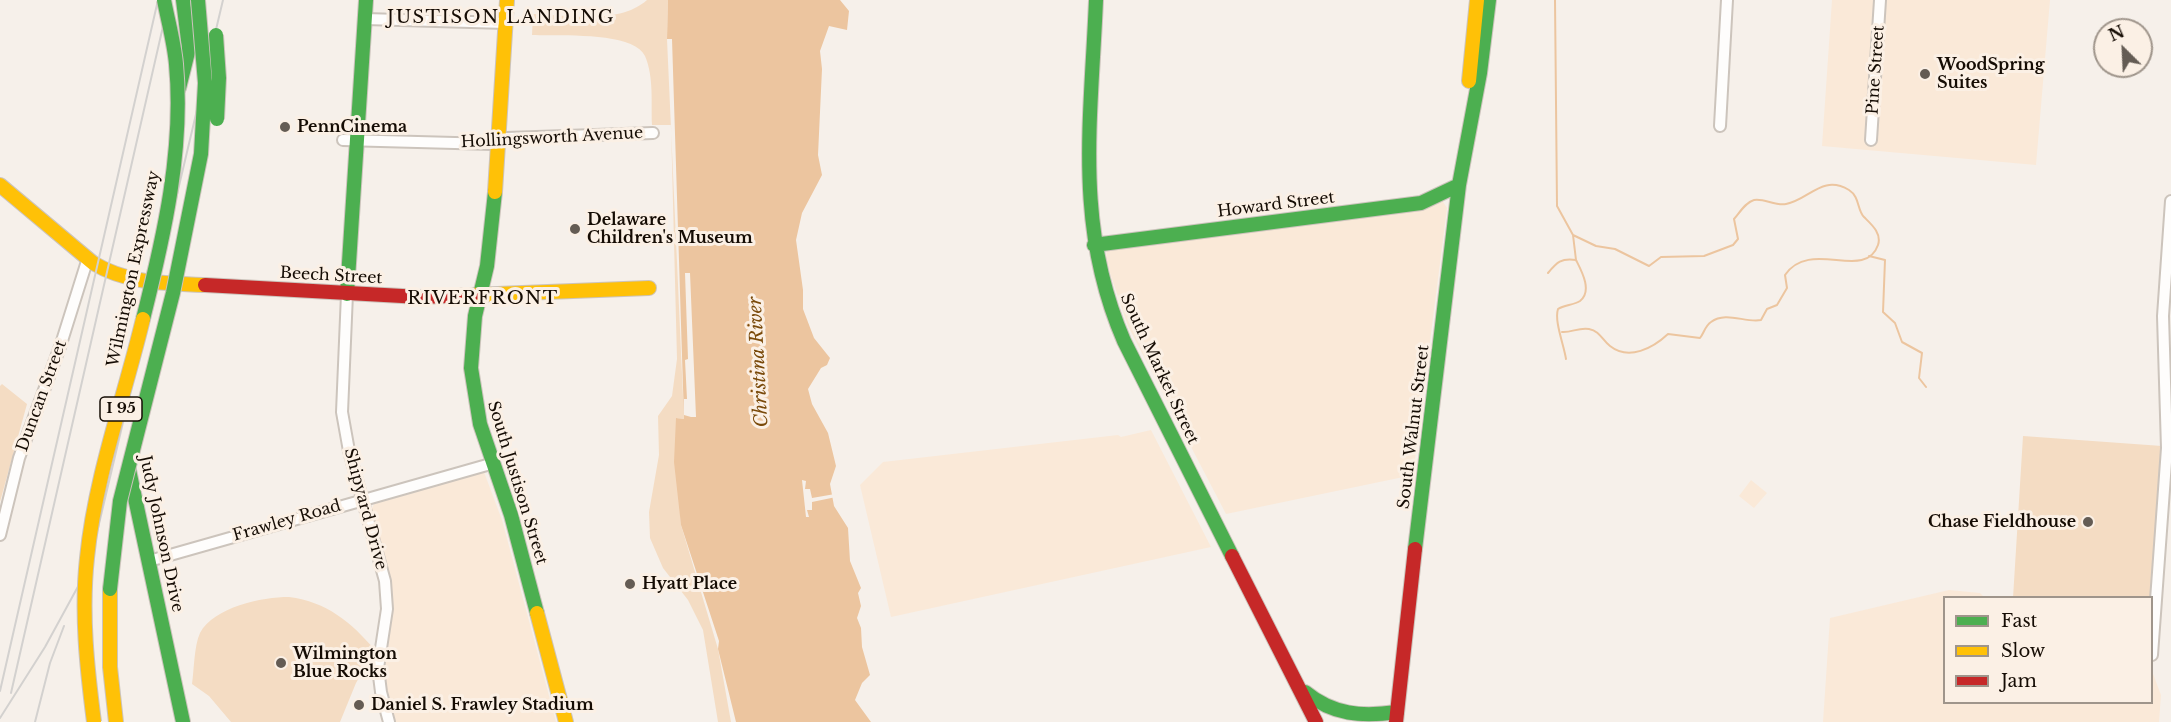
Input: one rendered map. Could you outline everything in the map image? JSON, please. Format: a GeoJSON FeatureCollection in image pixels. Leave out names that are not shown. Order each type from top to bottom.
{"type":"FeatureCollection","features":[{"type":"Feature","properties":{"kind":"main road","name":"Wilmington Expressway"},"geometry":{"type":"LineString","coordinates":[[94,722],[87,627],[90,538],[158,252],[171,179],[177,97],[175,55],[164,0]]}},
{"type":"Feature","properties":{"kind":"main road"},"geometry":{"type":"LineString","coordinates":[[177,97],[189,48],[183,0]]}},
{"type":"Feature","properties":{"kind":"main road","name":"I 95"},"geometry":{"type":"LineString","coordinates":[[116,722],[110,646],[110,589],[114,536],[124,485],[184,243],[204,136],[205,66],[198,0]]}},
{"type":"Feature","properties":{"kind":"main road"},"geometry":{"type":"LineString","coordinates":[[159,350],[182,298],[214,154],[219,78],[211,0]]}},
{"type":"Feature","properties":{"kind":"main road"},"geometry":{"type":"LineString","coordinates":[[347,294],[350,141],[366,0]]}},
{"type":"Feature","properties":{"kind":"main road","name":"South Justison Street"},"geometry":{"type":"LineString","coordinates":[[507,0],[491,241],[472,338],[471,368],[475,403],[511,515],[566,722]]}},
{"type":"Feature","properties":{"kind":"main road","name":"South Market Street"},"geometry":{"type":"LineString","coordinates":[[1096,0],[1088,150],[1089,214],[1101,283],[1120,331],[1316,722]]}},
{"type":"Feature","properties":{"kind":"main road","name":"South Walnut Street"},"geometry":{"type":"LineString","coordinates":[[1467,136],[1470,53],[1477,0]]}},
{"type":"Feature","properties":{"kind":"main road","name":"South Walnut Street"},"geometry":{"type":"LineString","coordinates":[[1396,717],[1459,185],[1480,74],[1489,0]]}},
{"type":"Feature","properties":{"kind":"main road","name":"Beech Street"},"geometry":{"type":"LineString","coordinates":[[0,185],[88,258],[110,273],[126,278],[170,284],[347,294],[480,296],[649,288]]}},
{"type":"Feature","properties":{"kind":"main road","name":"Howard Street"},"geometry":{"type":"LineString","coordinates":[[1094,245],[1421,203],[1459,185]]}},
{"type":"Feature","properties":{"kind":"main road","name":"Judy Johnson Drive"},"geometry":{"type":"LineString","coordinates":[[170,284],[127,454],[183,722]]}},
{"type":"Feature","properties":{"kind":"main road"},"geometry":{"type":"LineString","coordinates":[[1298,686],[1321,707],[1333,712],[1396,717]]}},
{"type":"Feature","properties":{"kind":"street"},"geometry":{"type":"LineString","coordinates":[[1720,126],[1727,0]]}},
{"type":"Feature","properties":{"kind":"street","name":"Pine Street"},"geometry":{"type":"LineString","coordinates":[[1871,140],[1880,0]]}},
{"type":"Feature","properties":{"kind":"street"},"geometry":{"type":"LineString","coordinates":[[365,19],[506,22]]}},
{"type":"Feature","properties":{"kind":"street","name":"Hollingsworth Avenue"},"geometry":{"type":"LineString","coordinates":[[350,141],[492,144],[507,138],[653,133]]}},
{"type":"Feature","properties":{"kind":"street"},"geometry":{"type":"LineString","coordinates":[[2153,629],[2167,448],[2163,316],[2171,201]]}},
{"type":"Feature","properties":{"kind":"street","name":"Duncan Street"},"geometry":{"type":"LineString","coordinates":[[0,535],[19,458],[61,344],[88,258]]}},
{"type":"Feature","properties":{"kind":"street","name":"Shipyard Drive"},"geometry":{"type":"LineString","coordinates":[[347,294],[341,400],[345,434],[386,589],[386,621],[378,668],[381,692],[389,722]]}},
{"type":"Feature","properties":{"kind":"street","name":"Frawley Road"},"geometry":{"type":"LineString","coordinates":[[149,561],[494,463]]}},
{"type":"Feature","properties":{"kind":"shaded area"},"geometry":{"type":"Polygon","coordinates":[[[647,0],[668,0],[667,39],[671,125],[652,125],[650,73],[645,56],[638,48],[626,42],[594,36],[532,35],[533,14],[577,17],[608,16],[635,8],[647,0]]]}},
{"type":"Feature","properties":{"kind":"shaded area"},"geometry":{"type":"Polygon","coordinates":[[[1832,0],[2050,0],[2036,165],[1822,146],[1832,0]]]}},
{"type":"Feature","properties":{"kind":"shaded area"},"geometry":{"type":"Polygon","coordinates":[[[671,133],[684,419],[677,418],[681,525],[718,649],[731,722],[718,722],[703,630],[688,600],[663,568],[650,538],[649,512],[659,455],[658,416],[672,396],[677,359],[671,133]]]}},
{"type":"Feature","properties":{"kind":"shaded area"},"geometry":{"type":"Polygon","coordinates":[[[1436,191],[1447,208],[1413,475],[1226,514],[1128,326],[1106,258],[1108,238],[1414,200],[1436,191]]]}},
{"type":"Feature","properties":{"kind":"shaded area"},"geometry":{"type":"Polygon","coordinates":[[[2,384],[27,404],[0,502],[0,386],[2,384]]]}},
{"type":"Feature","properties":{"kind":"shaded area"},"geometry":{"type":"Polygon","coordinates":[[[1151,430],[1211,547],[891,617],[860,485],[883,462],[1118,435],[1121,437],[1151,430]]]}},
{"type":"Feature","properties":{"kind":"shaded area","name":"Chase Fieldhouse"},"geometry":{"type":"Polygon","coordinates":[[[2023,436],[2162,446],[2152,596],[2013,596],[2023,436]]]}},
{"type":"Feature","properties":{"kind":"shaded area"},"geometry":{"type":"Polygon","coordinates":[[[484,472],[502,520],[556,722],[394,722],[384,680],[383,661],[392,612],[391,589],[371,510],[374,504],[484,472]]]}},
{"type":"Feature","properties":{"kind":"shaded area"},"geometry":{"type":"Polygon","coordinates":[[[1751,480],[1767,493],[1754,508],[1739,496],[1751,480]]]}},
{"type":"Feature","properties":{"kind":"shaded area"},"geometry":{"type":"Polygon","coordinates":[[[1949,590],[1980,593],[1983,596],[1943,596],[1943,704],[2153,704],[2153,674],[2161,695],[2159,722],[1823,722],[1830,618],[1949,590]]]}},
{"type":"Feature","properties":{"kind":"shaded area","name":"Wilmington Blue Rocks"},"geometry":{"type":"Polygon","coordinates":[[[289,597],[315,603],[337,615],[375,650],[356,683],[340,722],[231,722],[209,696],[192,684],[195,651],[200,633],[216,616],[227,610],[266,599],[289,597]]]}},
{"type":"Feature","properties":{"kind":"water","name":"Christina River"},"geometry":{"type":"Polygon","coordinates":[[[668,0],[840,0],[849,11],[847,30],[829,26],[820,51],[822,69],[818,155],[822,175],[802,213],[796,240],[803,290],[803,309],[814,338],[830,358],[808,389],[812,404],[828,433],[836,466],[830,484],[834,506],[848,528],[850,561],[861,588],[858,593],[861,606],[857,618],[870,675],[862,683],[855,700],[871,722],[736,722],[718,649],[719,641],[681,525],[674,462],[676,418],[684,419],[672,39],[667,39],[668,0]]]}},
{"type":"Feature","properties":{"kind":"pier"},"geometry":{"type":"Polygon","coordinates":[[[685,273],[690,273],[696,417],[684,415],[684,399],[687,399],[685,360],[688,359],[685,273]]]}},
{"type":"Feature","properties":{"kind":"pier"},"geometry":{"type":"Polygon","coordinates":[[[802,480],[806,481],[805,489],[810,489],[812,498],[835,494],[836,497],[812,502],[812,510],[807,510],[809,517],[806,517],[802,480]]]}},
{"type":"Feature","properties":{"kind":"waterway"},"geometry":{"type":"LineString","coordinates":[[1548,273],[1560,262],[1576,260],[1573,235],[1557,206],[1555,0]]}},
{"type":"Feature","properties":{"kind":"waterway"},"geometry":{"type":"LineString","coordinates":[[1562,332],[1593,330],[1610,346],[1625,352],[1648,348],[1668,334],[1700,338],[1707,325],[1723,317],[1761,320],[1767,309],[1777,305],[1787,288],[1785,275],[1796,265],[1808,260],[1862,260],[1871,255],[1879,241],[1873,226],[1862,214],[1853,193],[1831,185],[1823,186],[1786,204],[1751,201],[1734,219],[1738,239],[1733,245],[1704,256],[1661,257],[1649,266],[1615,249],[1596,246],[1573,235]]}},
{"type":"Feature","properties":{"kind":"waterway"},"geometry":{"type":"LineString","coordinates":[[1869,256],[1885,260],[1883,312],[1895,323],[1902,342],[1922,353],[1919,378],[1926,387]]}},
{"type":"Feature","properties":{"kind":"waterway"},"geometry":{"type":"LineString","coordinates":[[1566,359],[1557,314],[1558,309],[1580,301],[1586,292],[1585,280],[1576,260]]}},
{"type":"Feature","properties":{"kind":"railway"},"geometry":{"type":"LineString","coordinates":[[0,691],[158,0]]}},
{"type":"Feature","properties":{"kind":"railway"},"geometry":{"type":"LineString","coordinates":[[11,693],[169,0]]}},
{"type":"Feature","properties":{"kind":"railway"},"geometry":{"type":"LineString","coordinates":[[0,718],[45,647],[81,581],[98,528],[223,0]]}},
{"type":"Feature","properties":{"kind":"railway"},"geometry":{"type":"LineString","coordinates":[[35,722],[50,663],[64,626]]}},
{"type":"Feature","properties":{"kind":"traffic: fast"},"geometry":{"type":"LineString","coordinates":[[143,319],[165,224],[175,160],[178,96],[176,64],[164,0]]}},
{"type":"Feature","properties":{"kind":"traffic: fast"},"geometry":{"type":"LineString","coordinates":[[179,88],[189,48],[183,0]]}},
{"type":"Feature","properties":{"kind":"traffic: fast"},"geometry":{"type":"LineString","coordinates":[[110,589],[120,501],[173,293],[201,154],[205,83],[198,0]]}},
{"type":"Feature","properties":{"kind":"traffic: fast"},"geometry":{"type":"LineString","coordinates":[[347,294],[366,0]]}},
{"type":"Feature","properties":{"kind":"traffic: fast"},"geometry":{"type":"LineString","coordinates":[[1096,0],[1089,173],[1098,256],[1108,298],[1124,341],[1232,556]]}},
{"type":"Feature","properties":{"kind":"traffic: fast"},"geometry":{"type":"LineString","coordinates":[[1415,549],[1459,185],[1480,73],[1489,0]]}},
{"type":"Feature","properties":{"kind":"traffic: fast"},"geometry":{"type":"LineString","coordinates":[[216,35],[219,78],[217,119]]}},
{"type":"Feature","properties":{"kind":"traffic: fast"},"geometry":{"type":"LineString","coordinates":[[1094,245],[1421,203],[1459,185]]}},
{"type":"Feature","properties":{"kind":"traffic: fast"},"geometry":{"type":"LineString","coordinates":[[495,192],[487,266],[475,316],[471,368],[480,424],[511,515],[537,613]]}},
{"type":"Feature","properties":{"kind":"traffic: fast"},"geometry":{"type":"LineString","coordinates":[[129,470],[183,722]]}},
{"type":"Feature","properties":{"kind":"traffic: fast"},"geometry":{"type":"LineString","coordinates":[[1305,692],[1326,706],[1337,710],[1360,714],[1397,712]]}},
{"type":"Feature","properties":{"kind":"traffic: slow"},"geometry":{"type":"LineString","coordinates":[[495,192],[507,0]]}},
{"type":"Feature","properties":{"kind":"traffic: slow"},"geometry":{"type":"LineString","coordinates":[[1469,81],[1477,0]]}},
{"type":"Feature","properties":{"kind":"traffic: slow"},"geometry":{"type":"LineString","coordinates":[[0,185],[93,263],[106,270],[133,279],[205,285]]}},
{"type":"Feature","properties":{"kind":"traffic: slow"},"geometry":{"type":"LineString","coordinates":[[472,295],[649,288]]}},
{"type":"Feature","properties":{"kind":"traffic: slow"},"geometry":{"type":"LineString","coordinates":[[94,722],[85,620],[87,558],[103,468],[143,319]]}},
{"type":"Feature","properties":{"kind":"traffic: slow"},"geometry":{"type":"LineString","coordinates":[[110,589],[110,667],[116,722]]}},
{"type":"Feature","properties":{"kind":"traffic: slow"},"geometry":{"type":"LineString","coordinates":[[537,613],[566,722]]}},
{"type":"Feature","properties":{"kind":"traffic: jam"},"geometry":{"type":"LineString","coordinates":[[205,285],[420,297],[472,295]]}},
{"type":"Feature","properties":{"kind":"traffic: jam"},"geometry":{"type":"LineString","coordinates":[[1396,722],[1415,549]]}},
{"type":"Feature","properties":{"kind":"traffic: jam"},"geometry":{"type":"LineString","coordinates":[[1232,556],[1316,722]]}},
{"type":"Feature","properties":{"kind":"place","name":"WoodSpring Suites"},"geometry":{"type":"Point","coordinates":[1925,74]}},
{"type":"Feature","properties":{"kind":"place","name":"PennCinema"},"geometry":{"type":"Point","coordinates":[285,127]}},
{"type":"Feature","properties":{"kind":"place","name":"Delaware Children's Museum"},"geometry":{"type":"Point","coordinates":[575,229]}},
{"type":"Feature","properties":{"kind":"place","name":"Chase Fieldhouse"},"geometry":{"type":"Point","coordinates":[2088,522]}},
{"type":"Feature","properties":{"kind":"place","name":"Hyatt Place"},"geometry":{"type":"Point","coordinates":[630,584]}},
{"type":"Feature","properties":{"kind":"place","name":"Wilmington Blue Rocks"},"geometry":{"type":"Point","coordinates":[281,663]}},
{"type":"Feature","properties":{"kind":"place","name":"Daniel S. Frawley Stadium"},"geometry":{"type":"Point","coordinates":[359,705]}},
{"type":"Feature","properties":{"kind":"district","name":"JUSTISON LANDING"},"geometry":{"type":"Point","coordinates":[501,18]}},
{"type":"Feature","properties":{"kind":"district","name":"RIVERFRONT"},"geometry":{"type":"Point","coordinates":[483,299]}}]}
